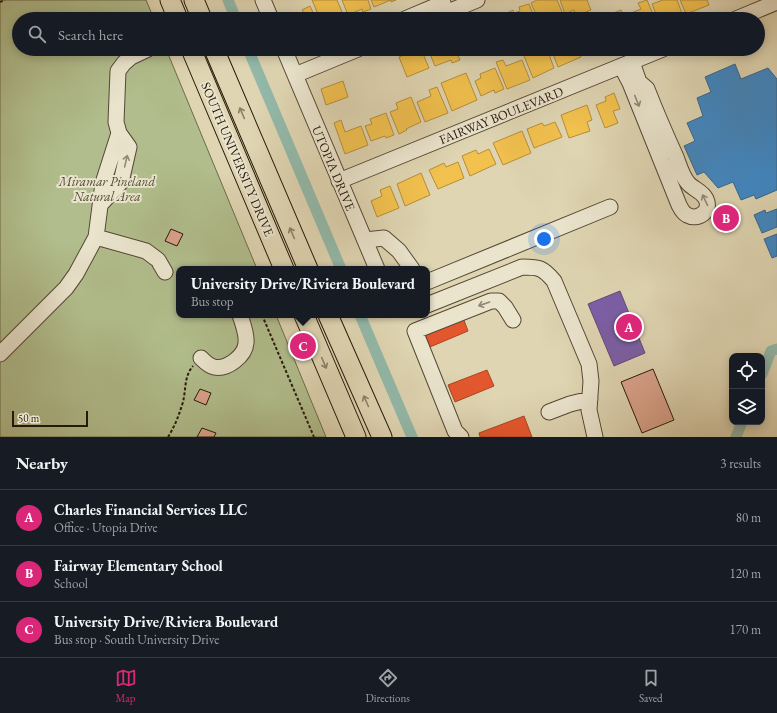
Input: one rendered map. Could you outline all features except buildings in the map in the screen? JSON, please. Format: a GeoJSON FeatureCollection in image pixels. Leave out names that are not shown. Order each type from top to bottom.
{"type":"FeatureCollection","features":[{"type":"Feature","properties":{"kind":"main road"},"geometry":{"type":"LineString","coordinates":[[170,0],[175,12]]}},
{"type":"Feature","properties":{"kind":"main road"},"geometry":{"type":"LineString","coordinates":[[194,0],[199,12]]}},
{"type":"Feature","properties":{"kind":"main road","name":"SOUTH UNIVERSITY DRIVE"},"geometry":{"type":"LineString","coordinates":[[194,56],[279,266]]}},
{"type":"Feature","properties":{"kind":"main road","name":"SOUTH UNIVERSITY DRIVE"},"geometry":{"type":"LineString","coordinates":[[217,56],[307,266]]}},
{"type":"Feature","properties":{"kind":"main road"},"geometry":{"type":"LineString","coordinates":[[305,318],[356,437]]}},
{"type":"Feature","properties":{"kind":"main road"},"geometry":{"type":"LineString","coordinates":[[329,318],[382,437]]}},
{"type":"Feature","properties":{"kind":"street"},"geometry":{"type":"LineString","coordinates":[[263,0],[268,12]]}},
{"type":"Feature","properties":{"kind":"street"},"geometry":{"type":"LineString","coordinates":[[422,12],[451,0]]}},
{"type":"Feature","properties":{"kind":"street"},"geometry":{"type":"LineString","coordinates":[[448,12],[477,0]]}},
{"type":"Feature","properties":{"kind":"street"},"geometry":{"type":"LineString","coordinates":[[753,12],[777,2]]}},
{"type":"Feature","properties":{"kind":"street"},"geometry":{"type":"LineString","coordinates":[[0,354],[66,288],[76,274],[96,237],[100,205],[121,182],[129,147],[119,133],[116,122],[118,72],[124,63],[133,56]]}},
{"type":"Feature","properties":{"kind":"street","name":"UTOPIA DRIVE"},"geometry":{"type":"LineString","coordinates":[[287,56],[376,266]]}},
{"type":"Feature","properties":{"kind":"street"},"geometry":{"type":"LineString","coordinates":[[293,71],[320,56]]}},
{"type":"Feature","properties":{"kind":"street"},"geometry":{"type":"LineString","coordinates":[[293,71],[337,56]]}},
{"type":"Feature","properties":{"kind":"street","name":"FAIRWAY BOULEVARD"},"geometry":{"type":"LineString","coordinates":[[339,181],[646,56]]}},
{"type":"Feature","properties":{"kind":"street"},"geometry":{"type":"LineString","coordinates":[[626,64],[647,89],[687,182],[702,193],[706,199],[708,206],[706,211],[700,215],[687,216],[679,205],[630,83],[626,64]]}},
{"type":"Feature","properties":{"kind":"street"},"geometry":{"type":"LineString","coordinates":[[430,281],[610,207]]}},
{"type":"Feature","properties":{"kind":"street"},"geometry":{"type":"LineString","coordinates":[[96,237],[146,251],[158,260],[165,272]]}},
{"type":"Feature","properties":{"kind":"street"},"geometry":{"type":"LineString","coordinates":[[365,240],[384,238],[399,251],[410,266]]}},
{"type":"Feature","properties":{"kind":"street"},"geometry":{"type":"LineString","coordinates":[[430,304],[522,267],[536,267],[547,272],[554,281],[590,364],[591,381],[589,410],[595,437]]}},
{"type":"Feature","properties":{"kind":"street"},"geometry":{"type":"LineString","coordinates":[[461,437],[455,431],[415,331],[491,301],[499,301],[505,307],[513,320]]}},
{"type":"Feature","properties":{"kind":"street"},"geometry":{"type":"LineString","coordinates":[[201,358],[214,367],[222,367],[232,363],[242,354],[246,344],[246,335],[241,318]]}},
{"type":"Feature","properties":{"kind":"street"},"geometry":{"type":"LineString","coordinates":[[550,412],[570,404],[590,400]]}},
{"type":"Feature","properties":{"kind":"path"},"geometry":{"type":"LineString","coordinates":[[0,2],[5,0]]}},
{"type":"Feature","properties":{"kind":"path"},"geometry":{"type":"LineString","coordinates":[[263,318],[314,437]]}},
{"type":"Feature","properties":{"kind":"path"},"geometry":{"type":"LineString","coordinates":[[168,437],[175,426],[183,401],[188,372],[201,358]]}},
{"type":"Feature","properties":{"kind":"green space","name":"Miramar Pineland Natural Area"},"geometry":{"type":"Polygon","coordinates":[[[0,0],[146,0],[151,12],[12,12],[12,56],[169,56],[256,266],[176,266],[176,318],[277,318],[326,437],[0,437],[0,0]]]}},
{"type":"Feature","properties":{"kind":"waterway"},"geometry":{"type":"LineString","coordinates":[[228,0],[233,12]]}},
{"type":"Feature","properties":{"kind":"waterway"},"geometry":{"type":"LineString","coordinates":[[251,56],[340,266]]}},
{"type":"Feature","properties":{"kind":"waterway"},"geometry":{"type":"LineString","coordinates":[[361,318],[412,437]]}},
{"type":"Feature","properties":{"kind":"waterway"},"geometry":{"type":"LineString","coordinates":[[765,366],[771,351],[777,349]]}},
{"type":"Feature","properties":{"kind":"waterway"},"geometry":{"type":"LineString","coordinates":[[736,437],[741,425]]}},
{"type":"Feature","properties":{"kind":"place","name":"Fairway Elementary School"},"geometry":{"type":"Point","coordinates":[726,218]}},
{"type":"Feature","properties":{"kind":"place","name":"Charles Financial Services LLC"},"geometry":{"type":"Point","coordinates":[629,327]}},
{"type":"Feature","properties":{"kind":"place","name":"University Drive/Riviera Boulevard"},"geometry":{"type":"Point","coordinates":[303,346]}}]}
